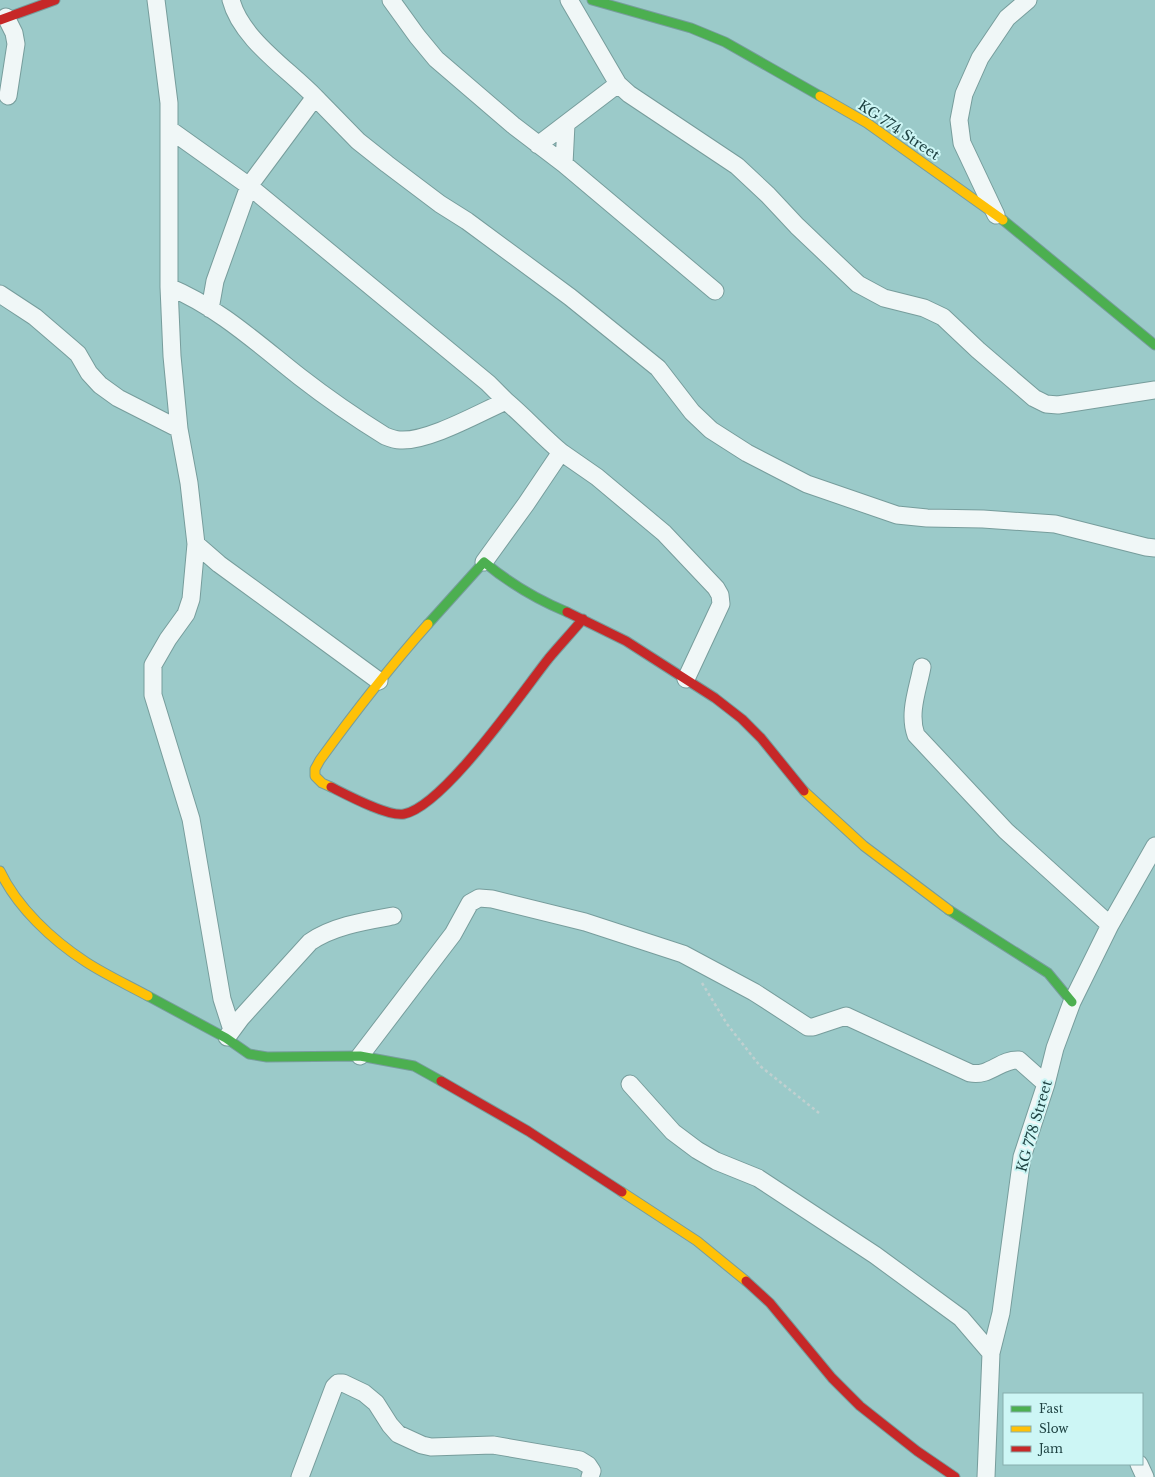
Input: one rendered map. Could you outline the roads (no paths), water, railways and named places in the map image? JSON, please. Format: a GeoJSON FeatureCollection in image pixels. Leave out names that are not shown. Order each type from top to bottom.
{"type":"FeatureCollection","features":[{"type":"Feature","properties":{"kind":"street"},"geometry":{"type":"LineString","coordinates":[[8,96],[16,44],[14,33],[3,18],[55,0]]}},
{"type":"Feature","properties":{"kind":"street"},"geometry":{"type":"LineString","coordinates":[[156,0],[169,103],[169,287],[172,356],[179,429],[193,513],[196,544],[192,599],[186,614],[153,665],[153,695],[191,819],[229,1034]]}},
{"type":"Feature","properties":{"kind":"street"},"geometry":{"type":"LineString","coordinates":[[231,0],[237,16],[248,32],[358,141],[435,200],[480,230],[535,273],[570,297],[658,368],[692,412],[711,430],[747,453],[808,484],[897,515],[927,518],[983,519],[1055,524],[1155,548]]}},
{"type":"Feature","properties":{"kind":"street"},"geometry":{"type":"LineString","coordinates":[[391,0],[404,20],[436,59],[715,291]]}},
{"type":"Feature","properties":{"kind":"street"},"geometry":{"type":"LineString","coordinates":[[569,0],[618,84],[629,94],[737,166],[858,284],[884,298],[924,308],[943,317],[978,350],[1034,398],[1046,404],[1058,405],[1155,390]]}},
{"type":"Feature","properties":{"kind":"street","name":"KG 774 Street"},"geometry":{"type":"LineString","coordinates":[[592,0],[691,28],[724,42],[867,123],[996,215],[1155,345]]}},
{"type":"Feature","properties":{"kind":"street"},"geometry":{"type":"LineString","coordinates":[[996,215],[962,143],[959,120],[964,94],[980,58],[1007,18],[1028,0]]}},
{"type":"Feature","properties":{"kind":"street"},"geometry":{"type":"LineString","coordinates":[[538,145],[618,84]]}},
{"type":"Feature","properties":{"kind":"street"},"geometry":{"type":"LineString","coordinates":[[210,309],[215,281],[249,186],[315,97]]}},
{"type":"Feature","properties":{"kind":"street"},"geometry":{"type":"LineString","coordinates":[[564,164],[566,124]]}},
{"type":"Feature","properties":{"kind":"street"},"geometry":{"type":"LineString","coordinates":[[169,129],[249,186],[482,378],[540,434],[561,452],[597,477],[664,533],[716,588],[720,595],[721,604],[686,679]]}},
{"type":"Feature","properties":{"kind":"street"},"geometry":{"type":"LineString","coordinates":[[169,287],[185,294],[210,309],[302,379],[385,436],[399,440],[415,439],[431,434],[506,401]]}},
{"type":"Feature","properties":{"kind":"street"},"geometry":{"type":"LineString","coordinates":[[0,294],[35,317],[78,354],[89,373],[100,385],[118,398],[179,429]]}},
{"type":"Feature","properties":{"kind":"street"},"geometry":{"type":"LineString","coordinates":[[561,452],[484,562],[379,682],[320,760],[315,769],[315,776],[322,783],[379,809],[404,814],[416,810],[439,793],[481,745],[550,656],[583,619]]}},
{"type":"Feature","properties":{"kind":"street"},"geometry":{"type":"LineString","coordinates":[[196,544],[274,605],[379,682]]}},
{"type":"Feature","properties":{"kind":"street"},"geometry":{"type":"LineString","coordinates":[[484,562],[497,573],[552,606],[583,619],[626,641],[686,679],[742,719],[761,738],[807,794],[864,846],[957,916],[1048,973],[1072,1002]]}},
{"type":"Feature","properties":{"kind":"street"},"geometry":{"type":"LineString","coordinates":[[922,667],[912,714],[912,724],[916,735],[1006,831],[1110,925]]}},
{"type":"Feature","properties":{"kind":"street","name":"KG 778 Street"},"geometry":{"type":"LineString","coordinates":[[986,1477],[991,1353],[1001,1313],[1022,1157],[1046,1084],[1055,1048],[1072,1002],[1110,925],[1155,846]]}},
{"type":"Feature","properties":{"kind":"street"},"geometry":{"type":"LineString","coordinates":[[0,871],[8,888],[35,919],[62,944],[86,962],[229,1034],[249,1054],[268,1057],[360,1056],[414,1066],[445,1082],[528,1131],[697,1241],[770,1303],[832,1378],[860,1406],[917,1451],[955,1477]]}},
{"type":"Feature","properties":{"kind":"street"},"geometry":{"type":"LineString","coordinates":[[360,1056],[458,926],[470,903],[479,898],[492,898],[586,922],[683,954],[754,992],[808,1027],[813,1027],[846,1016],[970,1073],[979,1075],[1008,1061],[1018,1060],[1046,1084]]}},
{"type":"Feature","properties":{"kind":"street"},"geometry":{"type":"LineString","coordinates":[[229,1034],[300,952],[315,938],[321,934],[339,928],[393,916]]}},
{"type":"Feature","properties":{"kind":"street"},"geometry":{"type":"LineString","coordinates":[[630,1084],[673,1132],[716,1161],[758,1178],[875,1255],[961,1318],[991,1353]]}},
{"type":"Feature","properties":{"kind":"street"},"geometry":{"type":"LineString","coordinates":[[300,1477],[334,1387],[338,1383],[343,1383],[364,1393],[376,1404],[398,1434],[422,1445],[431,1447],[492,1445],[580,1460],[588,1465],[592,1471],[590,1477]]}},
{"type":"Feature","properties":{"kind":"street"},"geometry":{"type":"LineString","coordinates":[[1139,1465],[1145,1477]]}}]}
